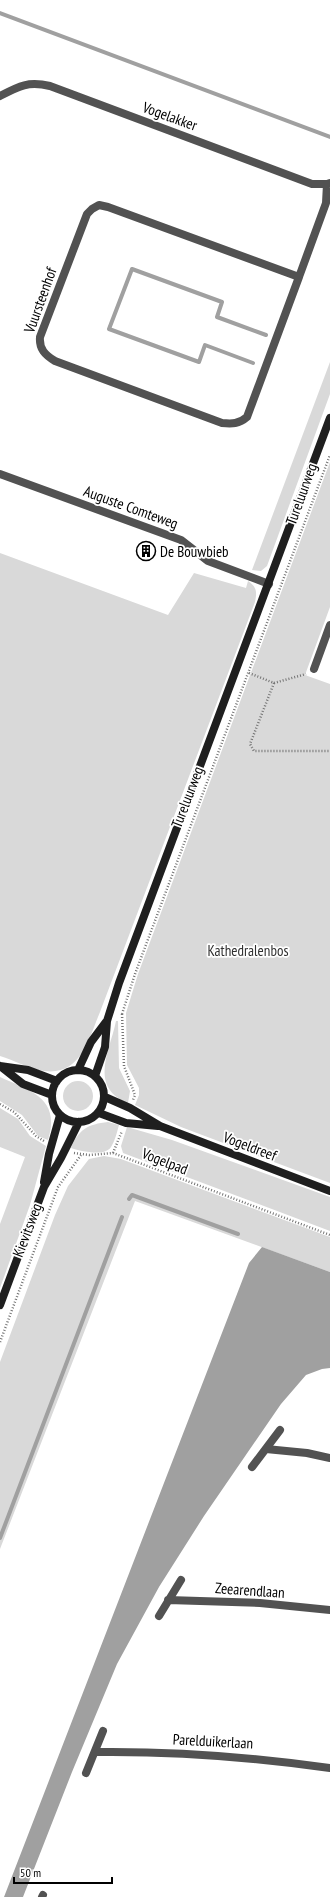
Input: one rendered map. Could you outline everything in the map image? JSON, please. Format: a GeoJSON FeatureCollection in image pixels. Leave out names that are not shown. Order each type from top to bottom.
{"type":"FeatureCollection","features":[{"type":"Feature","properties":{"kind":"street","name":"Vogelakker"},"geometry":{"type":"LineString","coordinates":[[0,96],[22,85],[36,83],[50,86],[312,184],[329,184]]}},
{"type":"Feature","properties":{"kind":"street","name":"Vuursteenhof"},"geometry":{"type":"LineString","coordinates":[[299,278],[108,207],[99,205],[87,214],[40,337],[40,345],[45,355],[55,361],[222,423],[231,424],[241,422],[247,417],[299,278],[326,203],[329,184]]}},
{"type":"Feature","properties":{"kind":"street","name":"Tureluurweg"},"geometry":{"type":"LineString","coordinates":[[95,1076],[105,1047],[107,1021],[121,976],[330,418]]}},
{"type":"Feature","properties":{"kind":"street","name":"Auguste Comteweg"},"geometry":{"type":"LineString","coordinates":[[0,474],[180,540],[208,561],[269,584]]}},
{"type":"Feature","properties":{"kind":"street"},"geometry":{"type":"LineString","coordinates":[[314,670],[330,625]]}},
{"type":"Feature","properties":{"kind":"street","name":"Tureluurweg"},"geometry":{"type":"LineString","coordinates":[[78,1070],[91,1042],[107,1021]]}},
{"type":"Feature","properties":{"kind":"street"},"geometry":{"type":"LineString","coordinates":[[0,1066],[28,1070],[57,1080]]}},
{"type":"Feature","properties":{"kind":"street"},"geometry":{"type":"LineString","coordinates":[[0,1066],[23,1084],[52,1095]]}},
{"type":"Feature","properties":{"kind":"street"},"geometry":{"type":"LineString","coordinates":[[78,1070],[95,1076],[101,1082],[105,1097],[102,1108],[98,1113],[86,1121],[78,1122],[72,1122],[60,1115],[53,1102],[52,1095],[57,1080],[70,1071],[78,1070]]}},
{"type":"Feature","properties":{"kind":"street","name":"Vogeldreef"},"geometry":{"type":"LineString","coordinates":[[105,1097],[130,1108],[160,1126],[330,1190]]}},
{"type":"Feature","properties":{"kind":"street","name":"Vogeldreef"},"geometry":{"type":"LineString","coordinates":[[98,1113],[126,1123],[160,1126]]}},
{"type":"Feature","properties":{"kind":"street","name":"Kievitsweg"},"geometry":{"type":"LineString","coordinates":[[44,1187],[51,1144],[60,1115]]}},
{"type":"Feature","properties":{"kind":"street","name":"Kievitsweg"},"geometry":{"type":"LineString","coordinates":[[0,1305],[44,1187],[65,1151],[78,1122]]}},
{"type":"Feature","properties":{"kind":"street"},"geometry":{"type":"LineString","coordinates":[[252,1467],[280,1430]]}},
{"type":"Feature","properties":{"kind":"street"},"geometry":{"type":"LineString","coordinates":[[266,1449],[307,1453],[330,1458]]}},
{"type":"Feature","properties":{"kind":"street"},"geometry":{"type":"LineString","coordinates":[[159,1616],[181,1580]]}},
{"type":"Feature","properties":{"kind":"street","name":"Zeearendlaan"},"geometry":{"type":"LineString","coordinates":[[168,1600],[260,1603],[330,1610]]}},
{"type":"Feature","properties":{"kind":"street"},"geometry":{"type":"LineString","coordinates":[[86,1773],[103,1731]]}},
{"type":"Feature","properties":{"kind":"street","name":"Parelduikerlaan"},"geometry":{"type":"LineString","coordinates":[[95,1752],[200,1754],[261,1758],[330,1768]]}},
{"type":"Feature","properties":{"kind":"path","name":"Tureluurweg"},"geometry":{"type":"LineString","coordinates":[[130,1108],[136,1095],[124,1066],[122,1014],[135,974],[330,455]]}},
{"type":"Feature","properties":{"kind":"path"},"geometry":{"type":"LineString","coordinates":[[249,673],[274,683],[314,670]]}},
{"type":"Feature","properties":{"kind":"path"},"geometry":{"type":"LineString","coordinates":[[274,683],[250,744],[254,751],[330,751]]}},
{"type":"Feature","properties":{"kind":"path"},"geometry":{"type":"LineString","coordinates":[[0,1104],[14,1112],[36,1136],[51,1144]]}},
{"type":"Feature","properties":{"kind":"path"},"geometry":{"type":"LineString","coordinates":[[114,1153],[126,1123]]}},
{"type":"Feature","properties":{"kind":"path","name":"Vogelpad"},"geometry":{"type":"LineString","coordinates":[[65,1151],[81,1154],[114,1153],[330,1235]]}},
{"type":"Feature","properties":{"kind":"path","name":"Kievitsweg"},"geometry":{"type":"LineString","coordinates":[[0,1342],[58,1187],[81,1154]]}},
{"type":"Feature","properties":{"kind":"green space"},"geometry":{"type":"Polygon","coordinates":[[[330,362],[330,394],[267,566],[261,571],[252,570],[330,362]]]}},
{"type":"Feature","properties":{"kind":"green space","name":"Kathedralenbos"},"geometry":{"type":"Polygon","coordinates":[[[330,462],[330,607],[305,675],[330,684],[330,1183],[181,1127],[135,1105],[139,1095],[139,1088],[127,1065],[126,1013],[138,974],[330,462]]]}},
{"type":"Feature","properties":{"kind":"green space"},"geometry":{"type":"Polygon","coordinates":[[[0,553],[168,615],[194,573],[246,588],[248,581],[255,588],[256,593],[255,602],[92,1033],[82,1053],[75,1061],[67,1068],[57,1071],[38,1070],[0,1056],[0,553]]]}},
{"type":"Feature","properties":{"kind":"green space"},"geometry":{"type":"Polygon","coordinates":[[[116,1021],[118,1021],[119,1068],[130,1091],[128,1103],[116,1096],[108,1088],[105,1078],[107,1056],[116,1021]]]}},
{"type":"Feature","properties":{"kind":"green space"},"geometry":{"type":"Polygon","coordinates":[[[0,1077],[32,1092],[47,1105],[50,1114],[51,1126],[48,1140],[38,1136],[22,1115],[0,1101],[0,1077]]]}},
{"type":"Feature","properties":{"kind":"green space"},"geometry":{"type":"Polygon","coordinates":[[[78,1081],[84,1082],[92,1090],[92,1102],[84,1110],[78,1111],[72,1110],[64,1102],[63,1096],[64,1090],[72,1082],[78,1081]]]}},
{"type":"Feature","properties":{"kind":"green space"},"geometry":{"type":"Polygon","coordinates":[[[0,1108],[18,1119],[30,1136],[46,1146],[30,1205],[0,1288],[0,1224],[25,1157],[0,1147],[0,1108]]]}},
{"type":"Feature","properties":{"kind":"green space"},"geometry":{"type":"Polygon","coordinates":[[[108,1122],[119,1125],[114,1142],[108,1150],[98,1153],[80,1151],[71,1148],[81,1132],[89,1126],[108,1122]]]}},
{"type":"Feature","properties":{"kind":"green space"},"geometry":{"type":"Polygon","coordinates":[[[127,1127],[172,1140],[330,1197],[330,1231],[123,1153],[121,1146],[127,1127]]]}},
{"type":"Feature","properties":{"kind":"green space"},"geometry":{"type":"Polygon","coordinates":[[[104,1156],[121,1159],[330,1237],[330,1272],[135,1201],[0,1549],[0,1362],[55,1215],[68,1186],[89,1159],[104,1156]]]}},
{"type":"Feature","properties":{"kind":"shaded area"},"geometry":{"type":"Polygon","coordinates":[[[262,1247],[330,1272],[330,1368],[322,1369],[306,1375],[281,1404],[204,1516],[159,1587],[117,1664],[72,1772],[23,1897],[4,1897],[249,1263],[262,1247]]]}},
{"type":"Feature","properties":{"kind":"waterway"},"geometry":{"type":"LineString","coordinates":[[0,13],[330,137]]}},
{"type":"Feature","properties":{"kind":"waterway"},"geometry":{"type":"LineString","coordinates":[[253,363],[205,345],[199,362],[109,329],[132,269],[222,302],[217,317],[266,335]]}},
{"type":"Feature","properties":{"kind":"waterway"},"geometry":{"type":"LineString","coordinates":[[129,1199],[132,1195],[238,1234]]}},
{"type":"Feature","properties":{"kind":"waterway"},"geometry":{"type":"LineString","coordinates":[[0,1538],[122,1217]]}},
{"type":"Feature","properties":{"kind":"place","name":"De Bouwbieb"},"geometry":{"type":"Point","coordinates":[146,551]}}]}
